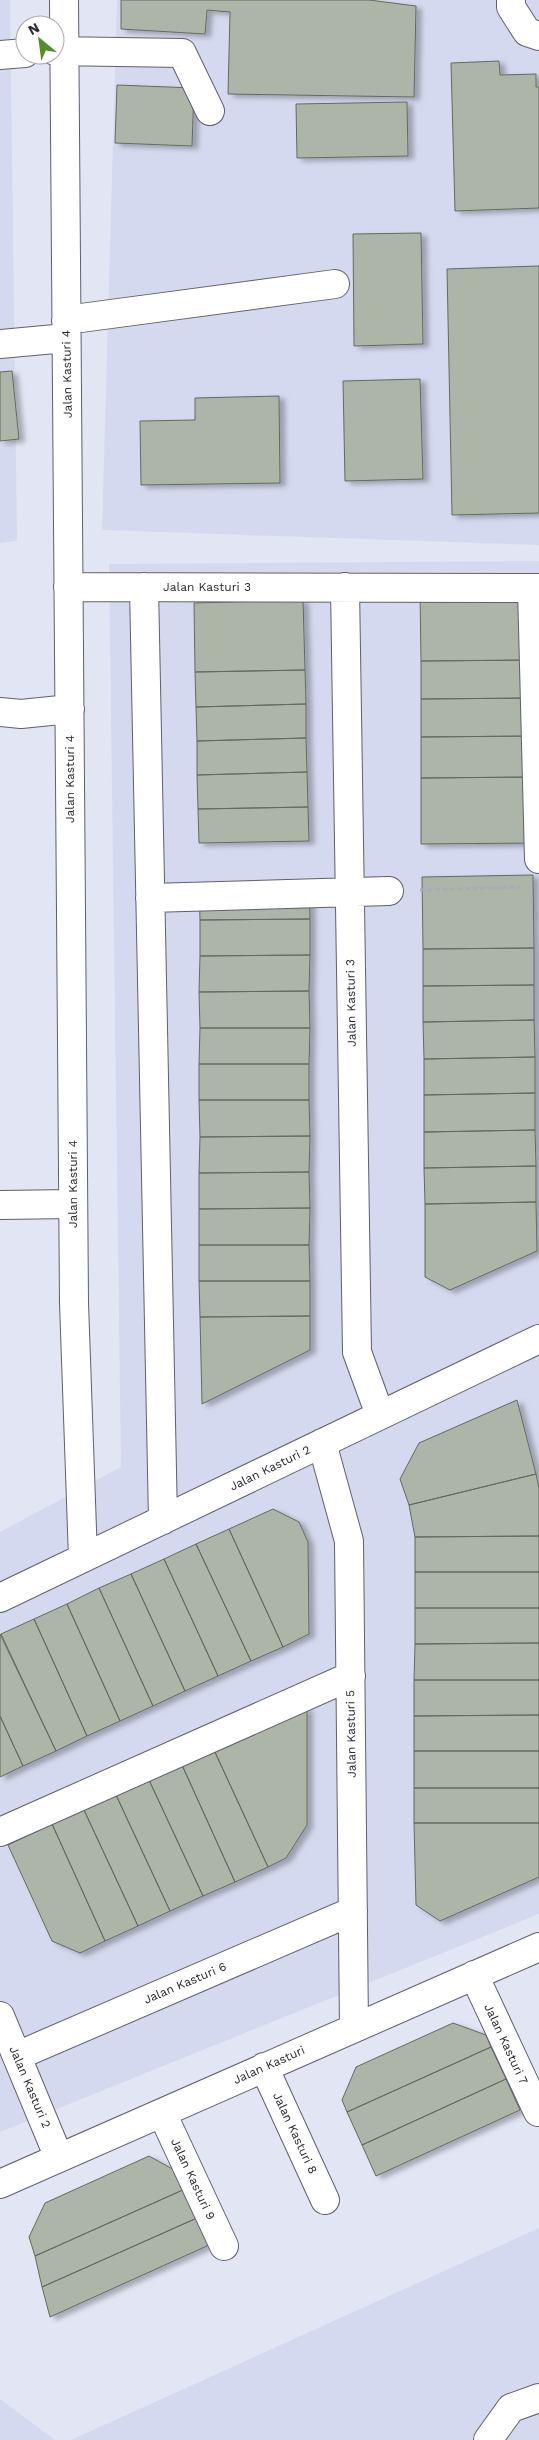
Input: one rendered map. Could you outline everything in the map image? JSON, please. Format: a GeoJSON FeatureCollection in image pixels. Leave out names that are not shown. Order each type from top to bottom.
{"type":"FeatureCollection","features":[{"type":"Feature","properties":{"kind":"street","name":"Jalan Kasturi 4"},"geometry":{"type":"LineString","coordinates":[[63,15],[64,0]]}},
{"type":"Feature","properties":{"kind":"street"},"geometry":{"type":"LineString","coordinates":[[511,0],[511,7],[526,32],[539,36]]}},
{"type":"Feature","properties":{"kind":"street"},"geometry":{"type":"LineString","coordinates":[[65,51],[182,53],[210,111]]}},
{"type":"Feature","properties":{"kind":"street"},"geometry":{"type":"LineString","coordinates":[[0,55],[15,54]]}},
{"type":"Feature","properties":{"kind":"street","name":"Jalan Kasturi 4"},"geometry":{"type":"LineString","coordinates":[[60,65],[66,329],[74,1302],[84,1558]]}},
{"type":"Feature","properties":{"kind":"street"},"geometry":{"type":"LineString","coordinates":[[0,344],[66,329],[335,284]]}},
{"type":"Feature","properties":{"kind":"street","name":"Jalan Kasturi 3"},"geometry":{"type":"LineString","coordinates":[[68,587],[535,588]]}},
{"type":"Feature","properties":{"kind":"street"},"geometry":{"type":"LineString","coordinates":[[144,587],[163,1520]]}},
{"type":"Feature","properties":{"kind":"street","name":"Jalan Kasturi 3"},"geometry":{"type":"LineString","coordinates":[[345,587],[357,1352],[380,1415]]}},
{"type":"Feature","properties":{"kind":"street"},"geometry":{"type":"LineString","coordinates":[[535,588],[539,859]]}},
{"type":"Feature","properties":{"kind":"street"},"geometry":{"type":"LineString","coordinates":[[0,712],[21,714],[70,709]]}},
{"type":"Feature","properties":{"kind":"street"},"geometry":{"type":"LineString","coordinates":[[150,898],[389,891]]}},
{"type":"Feature","properties":{"kind":"street"},"geometry":{"type":"LineString","coordinates":[[0,1204],[73,1204]]}},
{"type":"Feature","properties":{"kind":"street","name":"Jalan Kasturi 2"},"geometry":{"type":"LineString","coordinates":[[0,1598],[539,1339]]}},
{"type":"Feature","properties":{"kind":"street","name":"Jalan Kasturi 5"},"geometry":{"type":"LineString","coordinates":[[322,1443],[349,1541],[354,2028]]}},
{"type":"Feature","properties":{"kind":"street"},"geometry":{"type":"LineString","coordinates":[[0,1832],[351,1676]]}},
{"type":"Feature","properties":{"kind":"street","name":"Jalan Kasturi 6"},"geometry":{"type":"LineString","coordinates":[[18,2056],[353,1911]]}},
{"type":"Feature","properties":{"kind":"street","name":"Jalan Kasturi"},"geometry":{"type":"LineString","coordinates":[[0,2184],[539,1947]]}},
{"type":"Feature","properties":{"kind":"street","name":"Jalan Kasturi 7"},"geometry":{"type":"LineString","coordinates":[[474,1975],[538,2112]]}},
{"type":"Feature","properties":{"kind":"street","name":"Jalan Kasturi 2"},"geometry":{"type":"LineString","coordinates":[[0,2016],[60,2158]]}},
{"type":"Feature","properties":{"kind":"street","name":"Jalan Kasturi 8"},"geometry":{"type":"LineString","coordinates":[[264,2067],[325,2200]]}},
{"type":"Feature","properties":{"kind":"street","name":"Jalan Kasturi 9"},"geometry":{"type":"LineString","coordinates":[[162,2112],[224,2246]]}},
{"type":"Feature","properties":{"kind":"street"},"geometry":{"type":"LineString","coordinates":[[488,2440],[511,2408],[539,2398]]}},
{"type":"Feature","properties":{"kind":"path"},"geometry":{"type":"LineString","coordinates":[[389,891],[530,887]]}},
{"type":"Feature","properties":{"kind":"shaded area"},"geometry":{"type":"Polygon","coordinates":[[[0,0],[10,0],[17,541],[0,543],[0,0]]]}},
{"type":"Feature","properties":{"kind":"shaded area"},"geometry":{"type":"Polygon","coordinates":[[[117,0],[539,0],[539,545],[102,530],[117,0]]]}},
{"type":"Feature","properties":{"kind":"shaded area"},"geometry":{"type":"Polygon","coordinates":[[[539,561],[539,1914],[0,2132],[0,1532],[121,1467],[109,564],[539,561]]]}},
{"type":"Feature","properties":{"kind":"shaded area"},"geometry":{"type":"Polygon","coordinates":[[[539,2228],[539,2440],[71,2440],[539,2228]]]}},
{"type":"Feature","properties":{"kind":"shaded area"},"geometry":{"type":"Polygon","coordinates":[[[0,2399],[55,2440],[0,2440],[0,2399]]]}},
{"type":"Feature","properties":{"kind":"building"},"geometry":{"type":"Polygon","coordinates":[[[121,0],[369,0],[416,6],[414,97],[228,94],[230,12],[207,10],[205,34],[121,29],[121,0]]]}},
{"type":"Feature","properties":{"kind":"building"},"geometry":{"type":"Polygon","coordinates":[[[499,61],[500,75],[536,74],[536,87],[539,87],[539,208],[455,211],[451,63],[499,61]]]}},
{"type":"Feature","properties":{"kind":"building"},"geometry":{"type":"Polygon","coordinates":[[[117,85],[194,88],[192,146],[115,143],[117,85]]]}},
{"type":"Feature","properties":{"kind":"building"},"geometry":{"type":"Polygon","coordinates":[[[407,102],[408,156],[297,158],[296,104],[407,102]]]}},
{"type":"Feature","properties":{"kind":"building"},"geometry":{"type":"Polygon","coordinates":[[[421,233],[423,344],[354,346],[353,234],[421,233]]]}},
{"type":"Feature","properties":{"kind":"building"},"geometry":{"type":"Polygon","coordinates":[[[539,266],[539,513],[452,515],[447,269],[539,266]]]}},
{"type":"Feature","properties":{"kind":"building"},"geometry":{"type":"Polygon","coordinates":[[[12,371],[19,439],[0,441],[0,372],[12,371]]]}},
{"type":"Feature","properties":{"kind":"building"},"geometry":{"type":"Polygon","coordinates":[[[420,379],[423,479],[345,481],[343,381],[420,379]]]}},
{"type":"Feature","properties":{"kind":"building"},"geometry":{"type":"Polygon","coordinates":[[[279,396],[280,483],[141,485],[140,421],[195,420],[195,398],[279,396]]]}},
{"type":"Feature","properties":{"kind":"building"},"geometry":{"type":"Polygon","coordinates":[[[420,592],[533,592],[533,660],[421,661],[420,592]]]}},
{"type":"Feature","properties":{"kind":"building"},"geometry":{"type":"Polygon","coordinates":[[[303,600],[305,670],[195,672],[194,603],[303,600]]]}},
{"type":"Feature","properties":{"kind":"building"},"geometry":{"type":"Polygon","coordinates":[[[533,660],[533,698],[421,699],[421,661],[533,660]]]}},
{"type":"Feature","properties":{"kind":"building"},"geometry":{"type":"Polygon","coordinates":[[[305,670],[306,704],[196,707],[195,672],[305,670]]]}},
{"type":"Feature","properties":{"kind":"building"},"geometry":{"type":"Polygon","coordinates":[[[533,698],[533,736],[421,737],[421,699],[533,698]]]}},
{"type":"Feature","properties":{"kind":"building"},"geometry":{"type":"Polygon","coordinates":[[[306,704],[306,738],[197,741],[196,707],[306,704]]]}},
{"type":"Feature","properties":{"kind":"building"},"geometry":{"type":"Polygon","coordinates":[[[533,736],[534,777],[421,778],[421,737],[533,736]]]}},
{"type":"Feature","properties":{"kind":"building"},"geometry":{"type":"Polygon","coordinates":[[[306,738],[307,772],[197,775],[197,741],[306,738]]]}},
{"type":"Feature","properties":{"kind":"building"},"geometry":{"type":"Polygon","coordinates":[[[307,772],[308,807],[198,809],[197,775],[307,772]]]}},
{"type":"Feature","properties":{"kind":"building"},"geometry":{"type":"Polygon","coordinates":[[[534,777],[534,843],[421,844],[421,778],[534,777]]]}},
{"type":"Feature","properties":{"kind":"building"},"geometry":{"type":"Polygon","coordinates":[[[308,807],[309,841],[199,843],[198,809],[308,807]]]}},
{"type":"Feature","properties":{"kind":"building"},"geometry":{"type":"Polygon","coordinates":[[[533,875],[534,948],[423,949],[422,877],[533,875]]]}},
{"type":"Feature","properties":{"kind":"building"},"geometry":{"type":"Polygon","coordinates":[[[199,883],[309,883],[310,919],[200,920],[199,883]]]}},
{"type":"Feature","properties":{"kind":"building"},"geometry":{"type":"Polygon","coordinates":[[[310,919],[310,955],[200,956],[200,920],[310,919]]]}},
{"type":"Feature","properties":{"kind":"building"},"geometry":{"type":"Polygon","coordinates":[[[534,948],[534,985],[423,986],[423,949],[534,948]]]}},
{"type":"Feature","properties":{"kind":"building"},"geometry":{"type":"Polygon","coordinates":[[[310,955],[309,991],[199,992],[200,956],[310,955]]]}},
{"type":"Feature","properties":{"kind":"building"},"geometry":{"type":"Polygon","coordinates":[[[534,985],[534,1020],[423,1022],[423,986],[534,985]]]}},
{"type":"Feature","properties":{"kind":"building"},"geometry":{"type":"Polygon","coordinates":[[[309,991],[310,1028],[200,1028],[199,992],[309,991]]]}},
{"type":"Feature","properties":{"kind":"building"},"geometry":{"type":"Polygon","coordinates":[[[534,1020],[535,1057],[424,1059],[423,1022],[534,1020]]]}},
{"type":"Feature","properties":{"kind":"building"},"geometry":{"type":"Polygon","coordinates":[[[200,1028],[310,1028],[309,1064],[199,1064],[200,1028]]]}},
{"type":"Feature","properties":{"kind":"building"},"geometry":{"type":"Polygon","coordinates":[[[535,1057],[535,1093],[424,1095],[424,1059],[535,1057]]]}},
{"type":"Feature","properties":{"kind":"building"},"geometry":{"type":"Polygon","coordinates":[[[199,1064],[309,1064],[309,1100],[199,1100],[199,1064]]]}},
{"type":"Feature","properties":{"kind":"building"},"geometry":{"type":"Polygon","coordinates":[[[535,1093],[535,1130],[424,1132],[424,1095],[535,1093]]]}},
{"type":"Feature","properties":{"kind":"building"},"geometry":{"type":"Polygon","coordinates":[[[199,1100],[309,1100],[310,1136],[200,1137],[199,1100]]]}},
{"type":"Feature","properties":{"kind":"building"},"geometry":{"type":"Polygon","coordinates":[[[535,1130],[536,1166],[424,1168],[424,1132],[535,1130]]]}},
{"type":"Feature","properties":{"kind":"building"},"geometry":{"type":"Polygon","coordinates":[[[310,1136],[309,1172],[199,1173],[200,1137],[310,1136]]]}},
{"type":"Feature","properties":{"kind":"building"},"geometry":{"type":"Polygon","coordinates":[[[536,1166],[536,1202],[425,1204],[424,1168],[536,1166]]]}},
{"type":"Feature","properties":{"kind":"building"},"geometry":{"type":"Polygon","coordinates":[[[309,1172],[310,1208],[199,1209],[199,1173],[309,1172]]]}},
{"type":"Feature","properties":{"kind":"building"},"geometry":{"type":"Polygon","coordinates":[[[536,1202],[537,1251],[450,1290],[425,1277],[425,1204],[536,1202]]]}},
{"type":"Feature","properties":{"kind":"building"},"geometry":{"type":"Polygon","coordinates":[[[310,1208],[309,1245],[199,1245],[199,1209],[310,1208]]]}},
{"type":"Feature","properties":{"kind":"building"},"geometry":{"type":"Polygon","coordinates":[[[199,1245],[309,1245],[310,1281],[199,1281],[199,1245]]]}},
{"type":"Feature","properties":{"kind":"building"},"geometry":{"type":"Polygon","coordinates":[[[199,1281],[310,1281],[310,1316],[200,1317],[199,1281]]]}},
{"type":"Feature","properties":{"kind":"building"},"geometry":{"type":"Polygon","coordinates":[[[310,1316],[310,1350],[202,1404],[200,1317],[310,1316]]]}},
{"type":"Feature","properties":{"kind":"building"},"geometry":{"type":"Polygon","coordinates":[[[517,1400],[536,1474],[409,1505],[400,1479],[419,1443],[517,1400]]]}},
{"type":"Feature","properties":{"kind":"building"},"geometry":{"type":"Polygon","coordinates":[[[536,1474],[539,1488],[539,1536],[415,1537],[409,1505],[536,1474]]]}},
{"type":"Feature","properties":{"kind":"building"},"geometry":{"type":"Polygon","coordinates":[[[273,1509],[299,1522],[308,1542],[309,1634],[283,1647],[229,1529],[273,1509]]]}},
{"type":"Feature","properties":{"kind":"building"},"geometry":{"type":"Polygon","coordinates":[[[229,1529],[283,1647],[251,1661],[196,1544],[229,1529]]]}},
{"type":"Feature","properties":{"kind":"building"},"geometry":{"type":"Polygon","coordinates":[[[539,1536],[539,1572],[415,1572],[415,1537],[539,1536]]]}},
{"type":"Feature","properties":{"kind":"building"},"geometry":{"type":"Polygon","coordinates":[[[196,1544],[251,1661],[218,1676],[164,1559],[196,1544]]]}},
{"type":"Feature","properties":{"kind":"building"},"geometry":{"type":"Polygon","coordinates":[[[164,1559],[218,1676],[185,1691],[131,1574],[164,1559]]]}},
{"type":"Feature","properties":{"kind":"building"},"geometry":{"type":"Polygon","coordinates":[[[415,1572],[539,1572],[539,1608],[415,1608],[415,1572]]]}},
{"type":"Feature","properties":{"kind":"building"},"geometry":{"type":"Polygon","coordinates":[[[131,1574],[185,1691],[153,1706],[99,1588],[131,1574]]]}},
{"type":"Feature","properties":{"kind":"building"},"geometry":{"type":"Polygon","coordinates":[[[99,1588],[153,1706],[120,1721],[67,1604],[99,1588]]]}},
{"type":"Feature","properties":{"kind":"building"},"geometry":{"type":"Polygon","coordinates":[[[67,1604],[120,1721],[87,1736],[34,1619],[67,1604]]]}},
{"type":"Feature","properties":{"kind":"building"},"geometry":{"type":"Polygon","coordinates":[[[415,1608],[539,1608],[539,1643],[415,1644],[415,1608]]]}},
{"type":"Feature","properties":{"kind":"building"},"geometry":{"type":"Polygon","coordinates":[[[34,1619],[87,1736],[56,1751],[1,1634],[34,1619]]]}},
{"type":"Feature","properties":{"kind":"building"},"geometry":{"type":"Polygon","coordinates":[[[0,1634],[56,1751],[23,1766],[0,1716],[0,1634]]]}},
{"type":"Feature","properties":{"kind":"building"},"geometry":{"type":"Polygon","coordinates":[[[539,1643],[539,1680],[414,1680],[415,1644],[539,1643]]]}},
{"type":"Feature","properties":{"kind":"building"},"geometry":{"type":"Polygon","coordinates":[[[414,1680],[539,1680],[539,1715],[414,1716],[414,1680]]]}},
{"type":"Feature","properties":{"kind":"building"},"geometry":{"type":"Polygon","coordinates":[[[307,1707],[307,1825],[286,1858],[268,1867],[214,1750],[307,1707]]]}},
{"type":"Feature","properties":{"kind":"building"},"geometry":{"type":"Polygon","coordinates":[[[539,1715],[539,1751],[414,1751],[414,1716],[539,1715]]]}},
{"type":"Feature","properties":{"kind":"building"},"geometry":{"type":"Polygon","coordinates":[[[0,1716],[23,1766],[0,1777],[0,1716]]]}},
{"type":"Feature","properties":{"kind":"building"},"geometry":{"type":"Polygon","coordinates":[[[214,1750],[268,1867],[235,1882],[182,1765],[214,1750]]]}},
{"type":"Feature","properties":{"kind":"building"},"geometry":{"type":"Polygon","coordinates":[[[414,1751],[539,1751],[539,1788],[414,1788],[414,1751]]]}},
{"type":"Feature","properties":{"kind":"building"},"geometry":{"type":"Polygon","coordinates":[[[182,1765],[235,1882],[203,1896],[149,1780],[182,1765]]]}},
{"type":"Feature","properties":{"kind":"building"},"geometry":{"type":"Polygon","coordinates":[[[149,1780],[203,1896],[170,1911],[116,1795],[149,1780]]]}},
{"type":"Feature","properties":{"kind":"building"},"geometry":{"type":"Polygon","coordinates":[[[414,1788],[539,1788],[539,1823],[414,1823],[414,1788]]]}},
{"type":"Feature","properties":{"kind":"building"},"geometry":{"type":"Polygon","coordinates":[[[116,1795],[170,1911],[138,1926],[84,1810],[116,1795]]]}},
{"type":"Feature","properties":{"kind":"building"},"geometry":{"type":"Polygon","coordinates":[[[84,1810],[138,1926],[105,1941],[52,1824],[84,1810]]]}},
{"type":"Feature","properties":{"kind":"building"},"geometry":{"type":"Polygon","coordinates":[[[414,1823],[539,1823],[539,1877],[440,1921],[416,1905],[414,1823]]]}},
{"type":"Feature","properties":{"kind":"building"},"geometry":{"type":"Polygon","coordinates":[[[52,1824],[105,1941],[80,1953],[52,1941],[8,1845],[52,1824]]]}},
{"type":"Feature","properties":{"kind":"building"},"geometry":{"type":"Polygon","coordinates":[[[453,2023],[486,2035],[491,2047],[347,2112],[342,2100],[356,2067],[453,2023]]]}},
{"type":"Feature","properties":{"kind":"building"},"geometry":{"type":"Polygon","coordinates":[[[491,2047],[506,2079],[362,2145],[347,2112],[491,2047]]]}},
{"type":"Feature","properties":{"kind":"building"},"geometry":{"type":"Polygon","coordinates":[[[506,2079],[520,2110],[376,2176],[362,2145],[506,2079]]]}},
{"type":"Feature","properties":{"kind":"building"},"geometry":{"type":"Polygon","coordinates":[[[149,2156],[176,2171],[185,2189],[35,2256],[29,2237],[45,2203],[149,2156]]]}},
{"type":"Feature","properties":{"kind":"building"},"geometry":{"type":"Polygon","coordinates":[[[185,2189],[197,2218],[42,2287],[35,2256],[185,2189]]]}},
{"type":"Feature","properties":{"kind":"building"},"geometry":{"type":"Polygon","coordinates":[[[197,2218],[209,2245],[50,2317],[42,2287],[197,2218]]]}}]}
